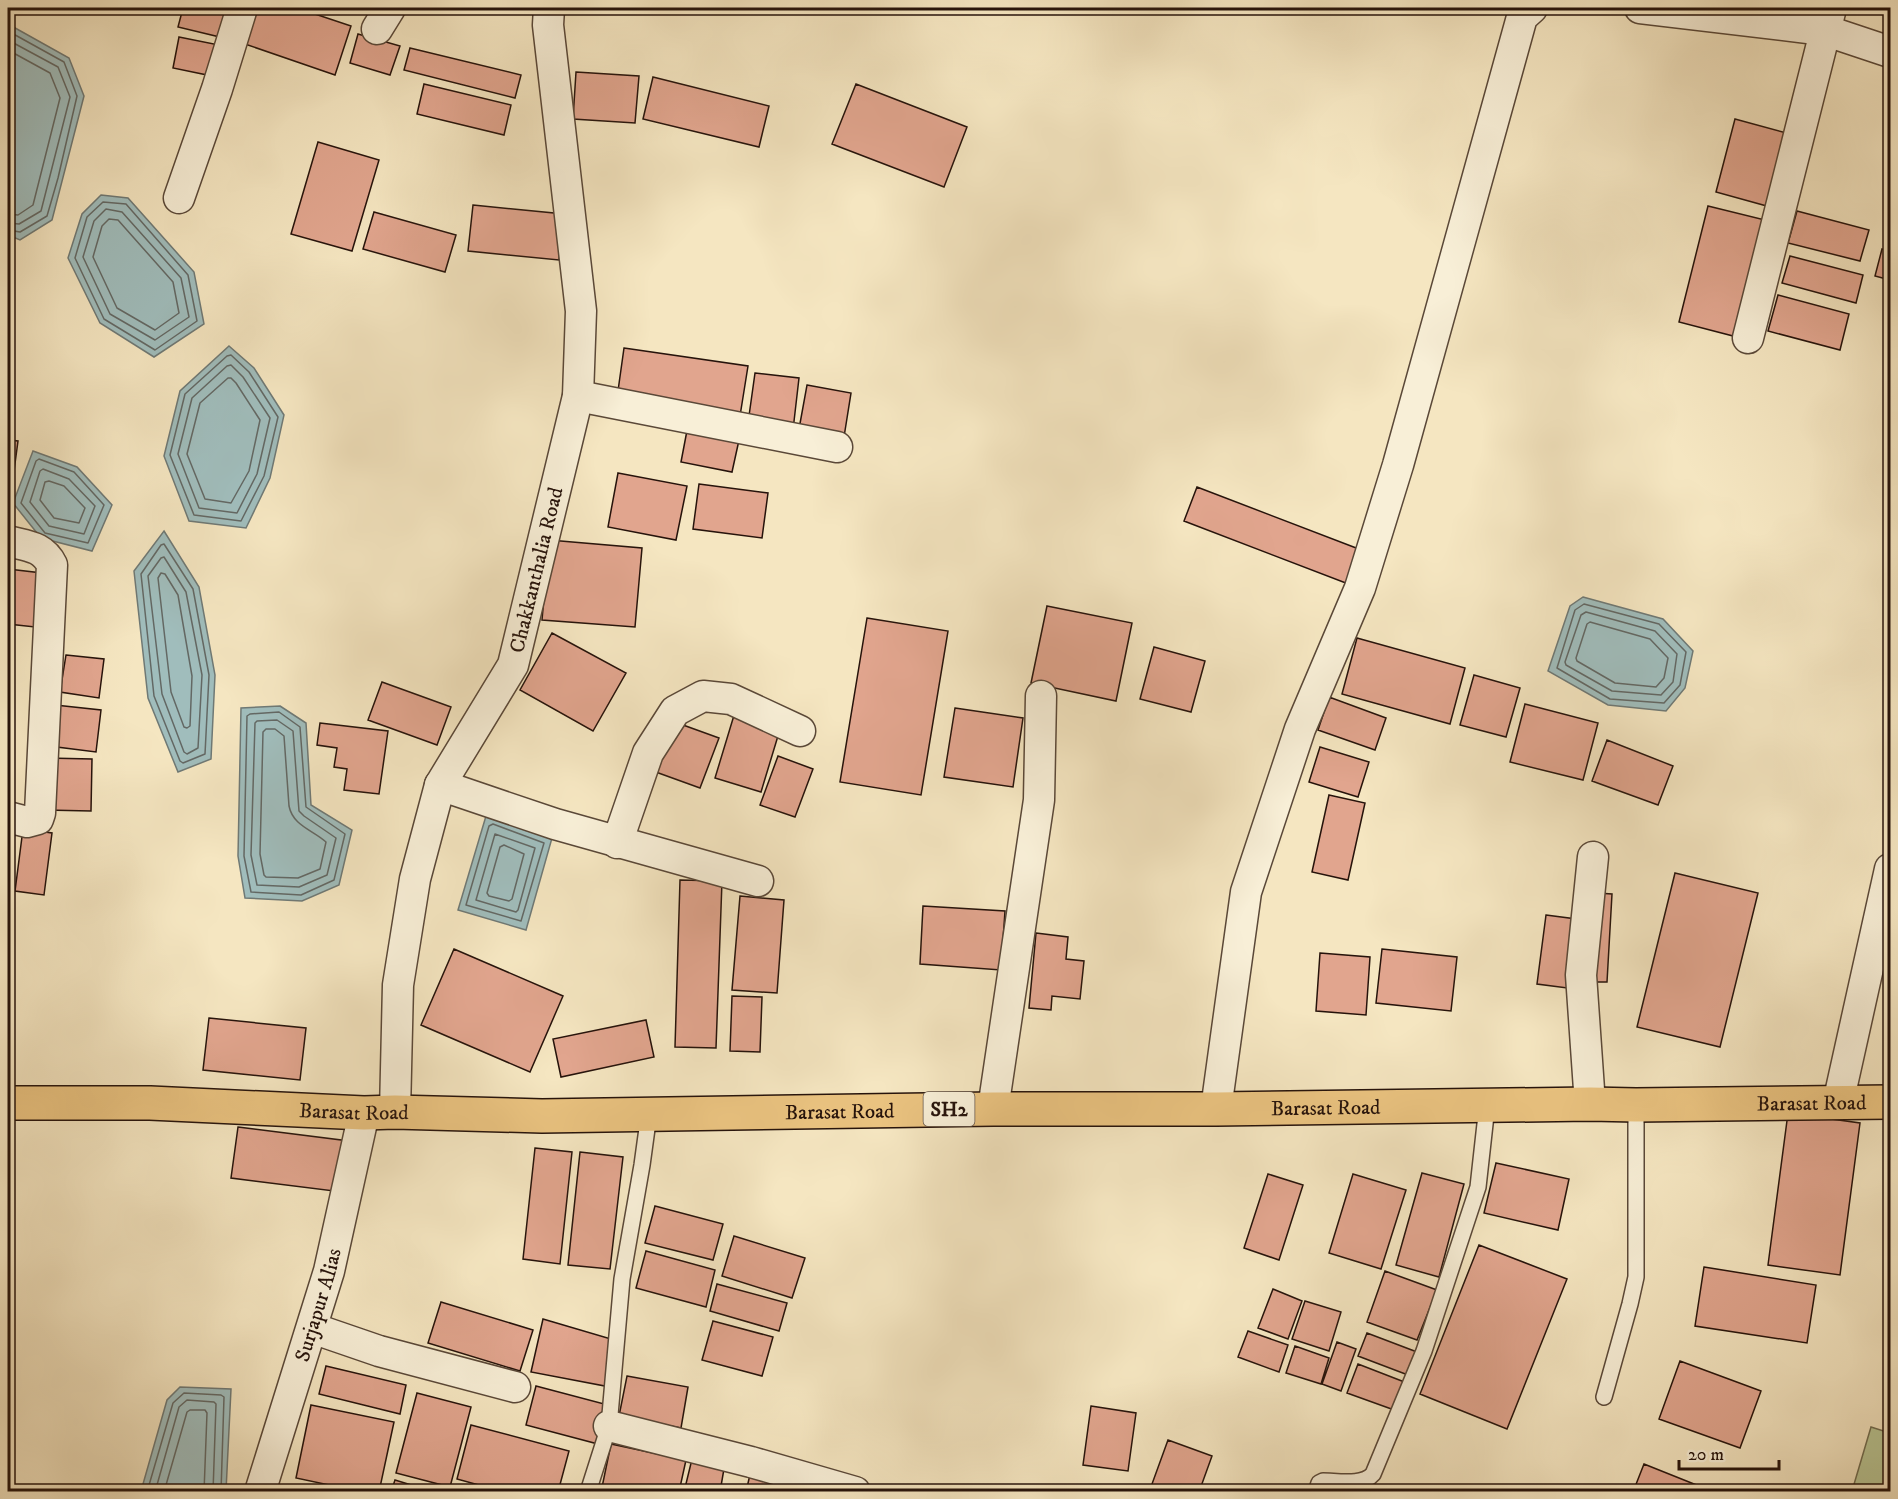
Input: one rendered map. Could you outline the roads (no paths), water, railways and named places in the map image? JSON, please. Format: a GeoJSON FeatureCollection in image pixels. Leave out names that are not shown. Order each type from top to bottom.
{"type":"FeatureCollection","features":[{"type":"Feature","properties":{"kind":"main road","name":"Barasat Road"},"geometry":{"type":"LineString","coordinates":[[8,1103],[150,1103],[542,1116],[993,1109],[1890,1102]]}},
{"type":"Feature","properties":{"kind":"street"},"geometry":{"type":"LineString","coordinates":[[179,198],[242,8]]}},
{"type":"Feature","properties":{"kind":"street","name":"Chakkanthalia Road"},"geometry":{"type":"LineString","coordinates":[[379,1112],[415,879],[440,785],[513,665],[578,396],[581,311],[550,37],[549,8]]}},
{"type":"Feature","properties":{"kind":"street"},"geometry":{"type":"LineString","coordinates":[[1216,1109],[1246,892],[1300,729],[1360,588],[1401,453],[1522,17],[1532,8]]}},
{"type":"Feature","properties":{"kind":"street"},"geometry":{"type":"LineString","coordinates":[[1640,8],[1828,19],[1890,52]]}},
{"type":"Feature","properties":{"kind":"street"},"geometry":{"type":"LineString","coordinates":[[1748,338],[1828,19]]}},
{"type":"Feature","properties":{"kind":"street"},"geometry":{"type":"LineString","coordinates":[[578,396],[837,447]]}},
{"type":"Feature","properties":{"kind":"street"},"geometry":{"type":"LineString","coordinates":[[8,541],[41,550],[47,555],[52,566],[40,813],[38,819],[32,822],[8,817]]}},
{"type":"Feature","properties":{"kind":"street"},"geometry":{"type":"LineString","coordinates":[[617,843],[648,753],[675,711],[703,696],[731,699],[800,731]]}},
{"type":"Feature","properties":{"kind":"street"},"geometry":{"type":"LineString","coordinates":[[993,1109],[1039,800],[1041,696]]}},
{"type":"Feature","properties":{"kind":"street"},"geometry":{"type":"LineString","coordinates":[[440,785],[617,843],[758,881]]}},
{"type":"Feature","properties":{"kind":"street"},"geometry":{"type":"LineString","coordinates":[[1590,1104],[1581,975],[1593,857]]}},
{"type":"Feature","properties":{"kind":"street"},"geometry":{"type":"LineString","coordinates":[[1838,1103],[1890,869]]}},
{"type":"Feature","properties":{"kind":"street","name":"Surjapur Alias"},"geometry":{"type":"LineString","coordinates":[[260,1491],[379,1112]]}},
{"type":"Feature","properties":{"kind":"street"},"geometry":{"type":"LineString","coordinates":[[312,1328],[379,1351],[515,1387]]}},
{"type":"Feature","properties":{"kind":"street"},"geometry":{"type":"LineString","coordinates":[[609,1426],[855,1491]]}},
{"type":"Feature","properties":{"kind":"lane"},"geometry":{"type":"LineString","coordinates":[[1604,1397],[1636,1277],[1636,1105]]}},
{"type":"Feature","properties":{"kind":"lane"},"geometry":{"type":"LineString","coordinates":[[1316,1491],[1319,1483],[1323,1481],[1362,1481],[1369,1480],[1373,1474],[1424,1351],[1479,1187],[1487,1106]]}},
{"type":"Feature","properties":{"kind":"lane"},"geometry":{"type":"LineString","coordinates":[[588,1491],[609,1426],[622,1279],[649,1114]]}},
{"type":"Feature","properties":{"kind":"water"},"geometry":{"type":"Polygon","coordinates":[[[8,24],[69,58],[84,96],[52,220],[20,240],[8,235],[8,24]]]}},
{"type":"Feature","properties":{"kind":"water"},"geometry":{"type":"Polygon","coordinates":[[[101,195],[128,198],[194,272],[204,324],[154,357],[100,323],[68,258],[82,214],[101,195]]]}},
{"type":"Feature","properties":{"kind":"water"},"geometry":{"type":"Polygon","coordinates":[[[229,346],[254,368],[284,415],[270,478],[246,528],[189,521],[164,456],[180,391],[229,346]]]}},
{"type":"Feature","properties":{"kind":"water"},"geometry":{"type":"Polygon","coordinates":[[[33,451],[77,467],[112,505],[92,551],[41,538],[13,503],[33,451]]]}},
{"type":"Feature","properties":{"kind":"water"},"geometry":{"type":"Polygon","coordinates":[[[164,531],[199,587],[215,675],[211,759],[178,772],[148,698],[134,571],[164,531]]]}},
{"type":"Feature","properties":{"kind":"water"},"geometry":{"type":"Polygon","coordinates":[[[1583,597],[1663,619],[1693,651],[1685,688],[1666,711],[1608,705],[1548,671],[1570,606],[1583,597]]]}},
{"type":"Feature","properties":{"kind":"water"},"geometry":{"type":"Polygon","coordinates":[[[280,706],[306,723],[311,805],[352,830],[339,885],[302,901],[245,898],[238,856],[241,708],[280,706]]]}},
{"type":"Feature","properties":{"kind":"water"},"geometry":{"type":"Polygon","coordinates":[[[486,816],[552,838],[526,930],[458,910],[486,816]]]}},
{"type":"Feature","properties":{"kind":"water"},"geometry":{"type":"Polygon","coordinates":[[[180,1387],[231,1389],[226,1491],[141,1491],[167,1400],[180,1387]]]}}]}
